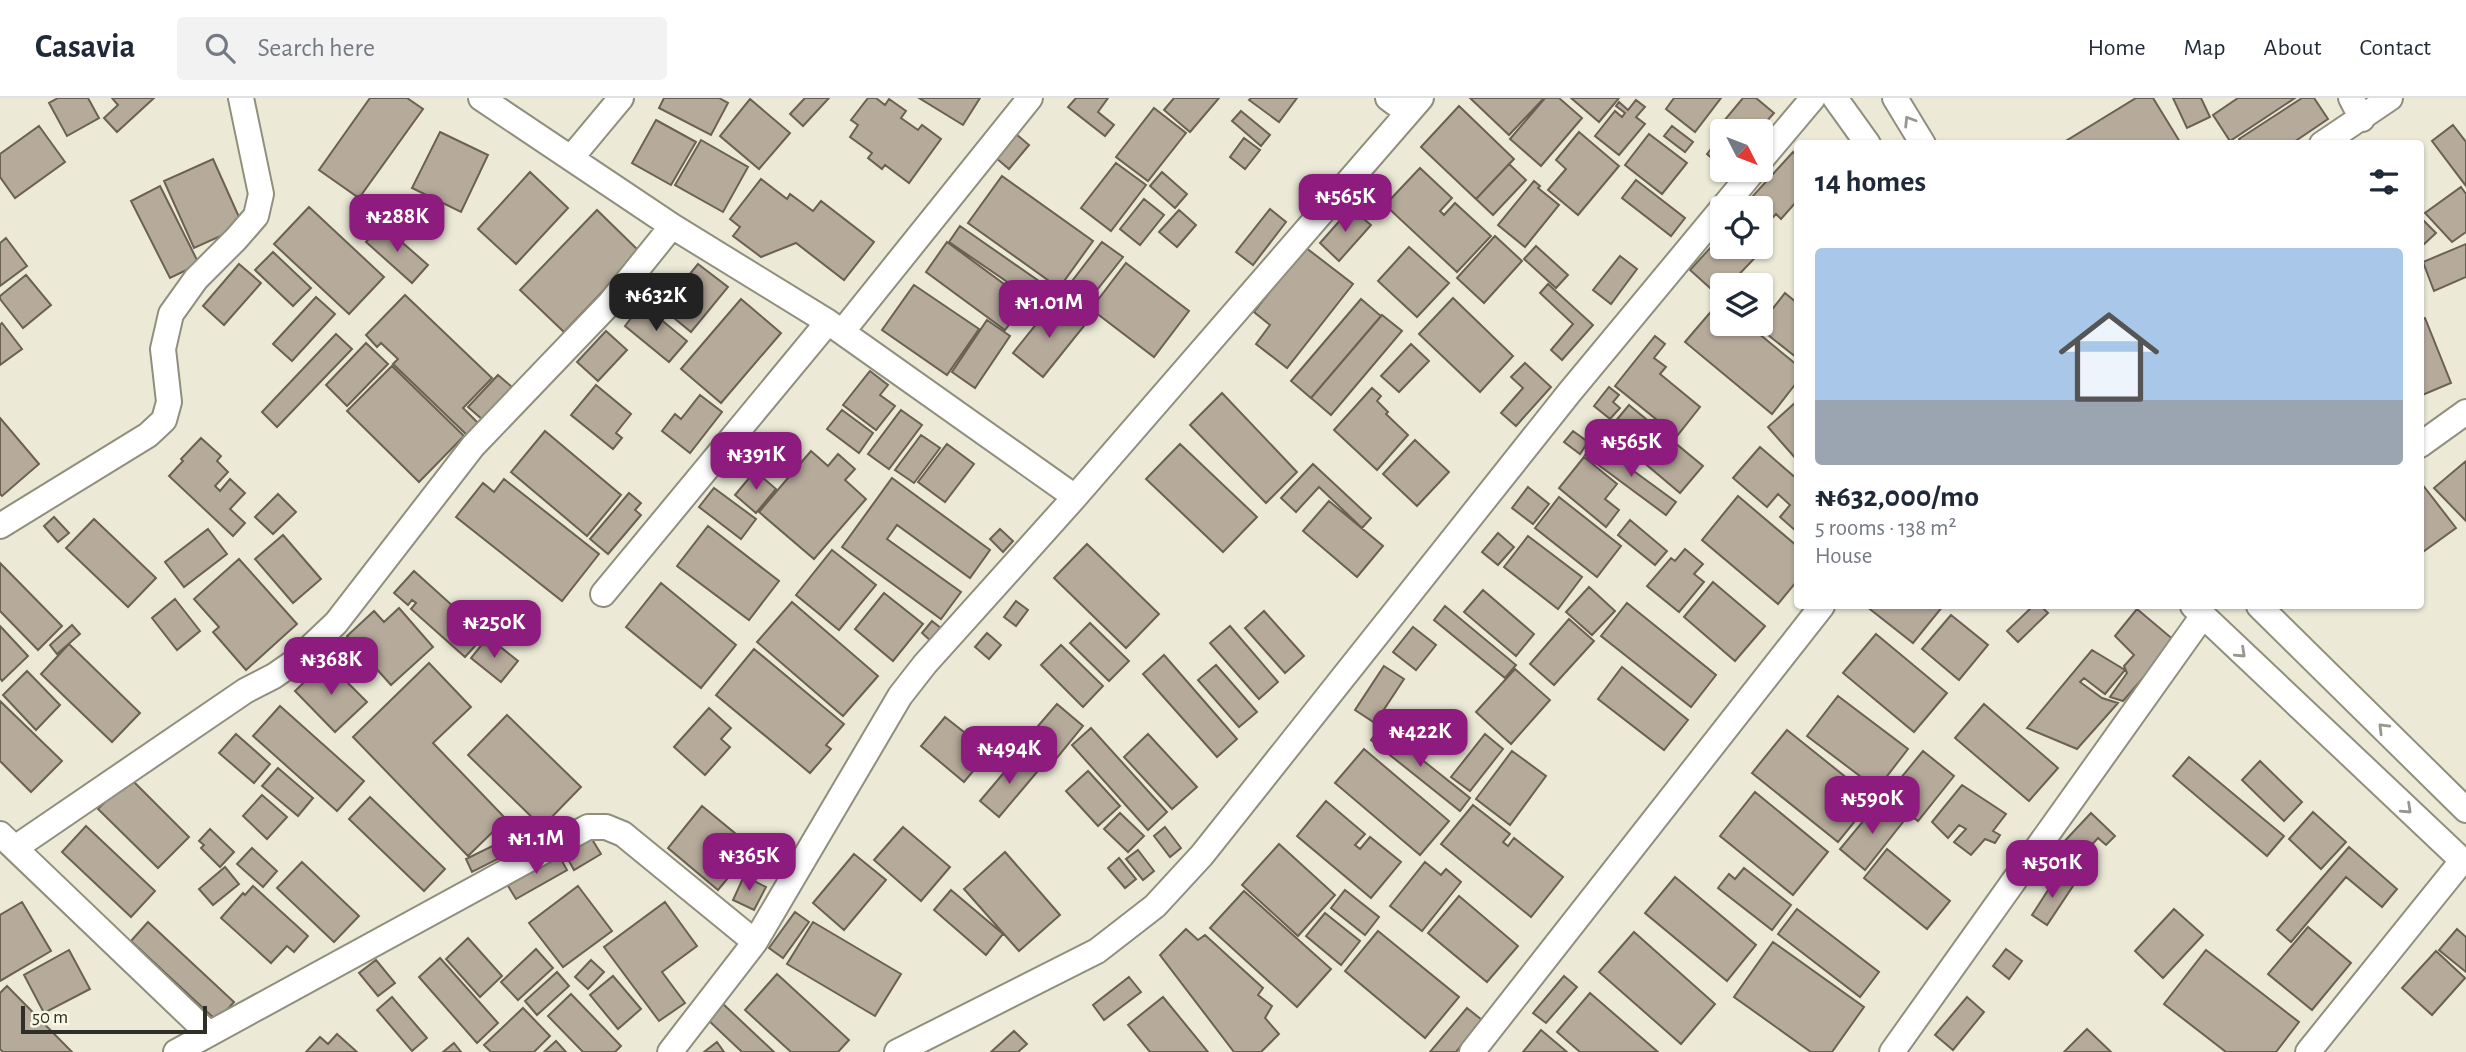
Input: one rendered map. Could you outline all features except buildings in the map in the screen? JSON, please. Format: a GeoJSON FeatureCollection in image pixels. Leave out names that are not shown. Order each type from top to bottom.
{"type":"FeatureCollection","features":[{"type":"Feature","properties":{"kind":"street"},"geometry":{"type":"LineString","coordinates":[[0,526],[148,435],[164,420],[169,402],[163,349],[171,314],[196,279],[256,216],[261,194],[241,98]]}},
{"type":"Feature","properties":{"kind":"street"},"geometry":{"type":"LineString","coordinates":[[481,98],[672,226],[835,327],[1075,497]]}},
{"type":"Feature","properties":{"kind":"street"},"geometry":{"type":"LineString","coordinates":[[571,158],[621,98]]}},
{"type":"Feature","properties":{"kind":"street"},"geometry":{"type":"LineString","coordinates":[[603,594],[1030,98]]}},
{"type":"Feature","properties":{"kind":"street"},"geometry":{"type":"LineString","coordinates":[[670,1052],[755,942],[900,696],[925,664],[1075,497],[1415,106],[1388,98]]}},
{"type":"Feature","properties":{"kind":"street"},"geometry":{"type":"LineString","coordinates":[[1773,146],[1813,98]]}},
{"type":"Feature","properties":{"kind":"street"},"geometry":{"type":"LineString","coordinates":[[1835,98],[1865,140]]}},
{"type":"Feature","properties":{"kind":"street"},"geometry":{"type":"LineString","coordinates":[[1895,98],[1921,140]]}},
{"type":"Feature","properties":{"kind":"street"},"geometry":{"type":"LineString","coordinates":[[2326,140],[2357,108],[2390,98]]}},
{"type":"Feature","properties":{"kind":"street"},"geometry":{"type":"LineString","coordinates":[[897,1052],[1097,951],[1155,906],[1202,855],[1569,393],[1744,182]]}},
{"type":"Feature","properties":{"kind":"street"},"geometry":{"type":"LineString","coordinates":[[209,1034],[8,841],[297,660],[336,623],[473,446],[610,303],[672,226]]}},
{"type":"Feature","properties":{"kind":"street"},"geometry":{"type":"LineString","coordinates":[[2424,442],[2466,412]]}},
{"type":"Feature","properties":{"kind":"street"},"geometry":{"type":"LineString","coordinates":[[1472,1052],[1820,609]]}},
{"type":"Feature","properties":{"kind":"street"},"geometry":{"type":"LineString","coordinates":[[2262,609],[2466,810]]}},
{"type":"Feature","properties":{"kind":"street"},"geometry":{"type":"LineString","coordinates":[[1892,1052],[2197,611],[2464,862],[2308,1052]]}},
{"type":"Feature","properties":{"kind":"street"},"geometry":{"type":"LineString","coordinates":[[176,1052],[588,827],[606,827],[623,834],[755,942]]}}]}
